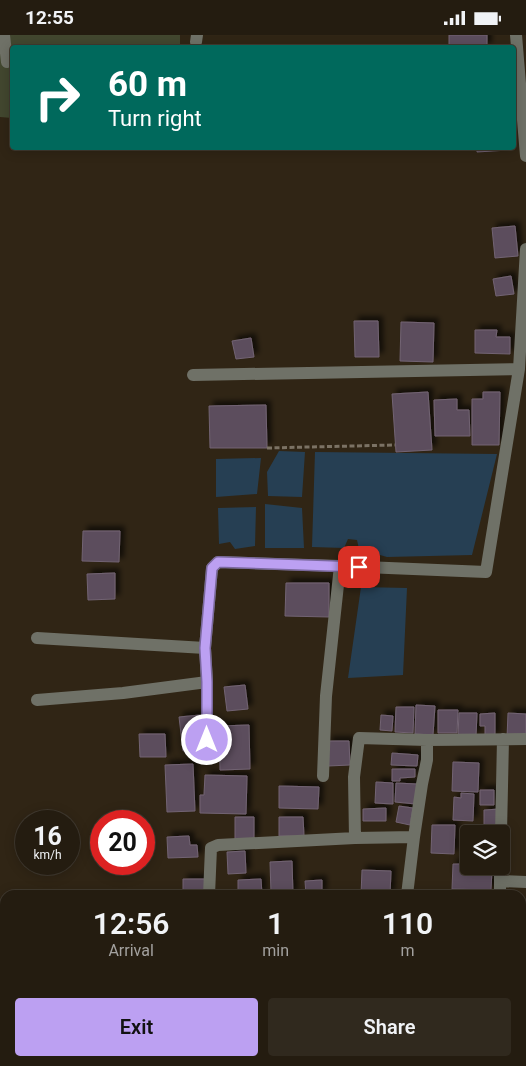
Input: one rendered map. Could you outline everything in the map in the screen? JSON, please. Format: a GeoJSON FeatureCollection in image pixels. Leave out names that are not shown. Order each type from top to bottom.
{"type":"FeatureCollection","features":[{"type":"Feature","properties":{"kind":"street"},"geometry":{"type":"LineString","coordinates":[[4,35],[7,62]]}},
{"type":"Feature","properties":{"kind":"street"},"geometry":{"type":"LineString","coordinates":[[516,35],[526,157]]}},
{"type":"Feature","properties":{"kind":"street"},"geometry":{"type":"LineString","coordinates":[[207,759],[205,648],[212,568],[218,562],[486,572],[519,369],[526,249]]}},
{"type":"Feature","properties":{"kind":"street"},"geometry":{"type":"LineString","coordinates":[[193,375],[519,369]]}},
{"type":"Feature","properties":{"kind":"street"},"geometry":{"type":"LineString","coordinates":[[322,777],[326,696],[340,566]]}},
{"type":"Feature","properties":{"kind":"street"},"geometry":{"type":"LineString","coordinates":[[37,638],[205,648]]}},
{"type":"Feature","properties":{"kind":"street"},"geometry":{"type":"LineString","coordinates":[[37,700],[123,693],[207,682]]}},
{"type":"Feature","properties":{"kind":"street"},"geometry":{"type":"LineString","coordinates":[[355,838],[354,777],[359,738],[427,740],[526,739]]}},
{"type":"Feature","properties":{"kind":"street"},"geometry":{"type":"LineString","coordinates":[[501,825],[503,739]]}},
{"type":"Feature","properties":{"kind":"street"},"geometry":{"type":"LineString","coordinates":[[408,890],[427,760],[427,740]]}},
{"type":"Feature","properties":{"kind":"street"},"geometry":{"type":"LineString","coordinates":[[209,890],[212,848],[218,845],[414,837]]}},
{"type":"Feature","properties":{"kind":"street"},"geometry":{"type":"LineString","coordinates":[[500,875],[500,890]]}},
{"type":"Feature","properties":{"kind":"street"},"geometry":{"type":"LineString","coordinates":[[500,881],[526,882]]}},
{"type":"Feature","properties":{"kind":"path"},"geometry":{"type":"LineString","coordinates":[[267,448],[395,445]]}},
{"type":"Feature","properties":{"kind":"green space"},"geometry":{"type":"Polygon","coordinates":[[[0,35],[180,35],[180,45],[10,45],[10,118],[0,117],[0,35]]]}},
{"type":"Feature","properties":{"kind":"water"},"geometry":{"type":"Polygon","coordinates":[[[279,451],[305,452],[302,497],[268,496],[267,472],[279,451]]]}},
{"type":"Feature","properties":{"kind":"water"},"geometry":{"type":"Polygon","coordinates":[[[315,452],[497,454],[472,555],[387,557],[359,549],[357,540],[348,539],[344,548],[312,547],[315,452]]]}},
{"type":"Feature","properties":{"kind":"water"},"geometry":{"type":"Polygon","coordinates":[[[261,458],[257,494],[216,497],[216,459],[261,458]]]}},
{"type":"Feature","properties":{"kind":"water"},"geometry":{"type":"Polygon","coordinates":[[[265,504],[302,508],[304,548],[265,548],[265,504]]]}},
{"type":"Feature","properties":{"kind":"water"},"geometry":{"type":"Polygon","coordinates":[[[256,507],[255,546],[235,549],[230,542],[219,544],[218,508],[256,507]]]}},
{"type":"Feature","properties":{"kind":"water"},"geometry":{"type":"Polygon","coordinates":[[[361,587],[407,588],[403,675],[348,678],[361,587]]]}},
{"type":"Feature","properties":{"kind":"building"},"geometry":{"type":"Polygon","coordinates":[[[449,35],[487,35],[487,45],[449,45],[449,35]]]}},
{"type":"Feature","properties":{"kind":"building"},"geometry":{"type":"Polygon","coordinates":[[[477,150],[508,150],[477,152],[477,150]]]}},
{"type":"Feature","properties":{"kind":"building"},"geometry":{"type":"Polygon","coordinates":[[[515,226],[518,256],[495,258],[492,228],[515,226]]]}},
{"type":"Feature","properties":{"kind":"building"},"geometry":{"type":"Polygon","coordinates":[[[511,276],[514,294],[496,296],[493,279],[511,276]]]}},
{"type":"Feature","properties":{"kind":"building"},"geometry":{"type":"Polygon","coordinates":[[[354,321],[378,321],[379,357],[355,357],[354,321]]]}},
{"type":"Feature","properties":{"kind":"building"},"geometry":{"type":"Polygon","coordinates":[[[401,322],[434,323],[433,362],[400,361],[401,322]]]}},
{"type":"Feature","properties":{"kind":"building"},"geometry":{"type":"Polygon","coordinates":[[[475,330],[497,330],[496,337],[510,337],[510,354],[475,353],[475,330]]]}},
{"type":"Feature","properties":{"kind":"building"},"geometry":{"type":"Polygon","coordinates":[[[251,338],[254,357],[236,359],[232,341],[251,338]]]}},
{"type":"Feature","properties":{"kind":"building"},"geometry":{"type":"Polygon","coordinates":[[[428,392],[432,450],[396,452],[392,394],[428,392]]]}},
{"type":"Feature","properties":{"kind":"building"},"geometry":{"type":"Polygon","coordinates":[[[483,392],[500,392],[499,445],[472,445],[472,399],[483,399],[483,392]]]}},
{"type":"Feature","properties":{"kind":"building"},"geometry":{"type":"Polygon","coordinates":[[[457,399],[457,410],[469,410],[470,436],[435,436],[434,400],[457,399]]]}},
{"type":"Feature","properties":{"kind":"building"},"geometry":{"type":"Polygon","coordinates":[[[266,405],[267,448],[210,448],[209,406],[266,405]]]}},
{"type":"Feature","properties":{"kind":"building"},"geometry":{"type":"Polygon","coordinates":[[[83,531],[120,531],[119,562],[82,561],[83,531]]]}},
{"type":"Feature","properties":{"kind":"building"},"geometry":{"type":"Polygon","coordinates":[[[115,573],[115,599],[88,600],[87,574],[115,573]]]}},
{"type":"Feature","properties":{"kind":"building"},"geometry":{"type":"Polygon","coordinates":[[[286,583],[329,583],[329,617],[285,616],[286,583]]]}},
{"type":"Feature","properties":{"kind":"building"},"geometry":{"type":"Polygon","coordinates":[[[245,685],[248,709],[227,711],[224,687],[245,685]]]}},
{"type":"Feature","properties":{"kind":"building"},"geometry":{"type":"Polygon","coordinates":[[[416,705],[435,706],[433,735],[415,734],[416,705]]]}},
{"type":"Feature","properties":{"kind":"building"},"geometry":{"type":"Polygon","coordinates":[[[396,707],[414,707],[413,733],[395,732],[396,707]]]}},
{"type":"Feature","properties":{"kind":"building"},"geometry":{"type":"Polygon","coordinates":[[[438,710],[458,710],[457,733],[438,733],[438,710]]]}},
{"type":"Feature","properties":{"kind":"building"},"geometry":{"type":"Polygon","coordinates":[[[459,713],[477,713],[476,736],[458,736],[459,713]]]}},
{"type":"Feature","properties":{"kind":"building"},"geometry":{"type":"Polygon","coordinates":[[[495,713],[495,737],[485,737],[485,726],[480,726],[480,714],[495,713]]]}},
{"type":"Feature","properties":{"kind":"building"},"geometry":{"type":"Polygon","coordinates":[[[508,713],[526,714],[526,738],[507,738],[508,713]]]}},
{"type":"Feature","properties":{"kind":"building"},"geometry":{"type":"Polygon","coordinates":[[[200,715],[203,749],[183,751],[179,717],[200,715]]]}},
{"type":"Feature","properties":{"kind":"building"},"geometry":{"type":"Polygon","coordinates":[[[381,715],[393,716],[392,731],[380,730],[381,715]]]}},
{"type":"Feature","properties":{"kind":"building"},"geometry":{"type":"Polygon","coordinates":[[[249,725],[250,769],[220,770],[219,726],[249,725]]]}},
{"type":"Feature","properties":{"kind":"building"},"geometry":{"type":"Polygon","coordinates":[[[139,734],[165,734],[166,757],[140,757],[139,734]]]}},
{"type":"Feature","properties":{"kind":"building"},"geometry":{"type":"Polygon","coordinates":[[[328,741],[349,741],[350,765],[328,766],[328,741]]]}},
{"type":"Feature","properties":{"kind":"building"},"geometry":{"type":"Polygon","coordinates":[[[392,753],[418,755],[417,766],[391,765],[392,753]]]}},
{"type":"Feature","properties":{"kind":"building"},"geometry":{"type":"Polygon","coordinates":[[[453,762],[479,763],[478,792],[452,791],[453,762]]]}},
{"type":"Feature","properties":{"kind":"building"},"geometry":{"type":"Polygon","coordinates":[[[193,764],[195,811],[167,812],[165,765],[193,764]]]}},
{"type":"Feature","properties":{"kind":"building"},"geometry":{"type":"Polygon","coordinates":[[[392,769],[415,769],[415,777],[400,778],[400,781],[392,781],[392,769]]]}},
{"type":"Feature","properties":{"kind":"building"},"geometry":{"type":"Polygon","coordinates":[[[205,775],[247,776],[246,814],[200,813],[200,795],[204,795],[205,775]]]}},
{"type":"Feature","properties":{"kind":"building"},"geometry":{"type":"Polygon","coordinates":[[[376,782],[393,783],[393,804],[375,803],[376,782]]]}},
{"type":"Feature","properties":{"kind":"building"},"geometry":{"type":"Polygon","coordinates":[[[396,783],[417,784],[416,804],[395,802],[396,783]]]}},
{"type":"Feature","properties":{"kind":"building"},"geometry":{"type":"Polygon","coordinates":[[[279,786],[319,787],[318,809],[279,808],[279,786]]]}},
{"type":"Feature","properties":{"kind":"building"},"geometry":{"type":"Polygon","coordinates":[[[480,790],[494,790],[494,805],[480,805],[480,790]]]}},
{"type":"Feature","properties":{"kind":"building"},"geometry":{"type":"Polygon","coordinates":[[[461,793],[474,794],[473,821],[453,820],[454,797],[461,798],[461,793]]]}},
{"type":"Feature","properties":{"kind":"building"},"geometry":{"type":"Polygon","coordinates":[[[399,806],[413,808],[410,825],[396,822],[399,806]]]}},
{"type":"Feature","properties":{"kind":"building"},"geometry":{"type":"Polygon","coordinates":[[[386,808],[386,821],[363,821],[363,809],[386,808]]]}},
{"type":"Feature","properties":{"kind":"building"},"geometry":{"type":"Polygon","coordinates":[[[500,809],[500,825],[484,825],[484,810],[500,809]]]}},
{"type":"Feature","properties":{"kind":"building"},"geometry":{"type":"Polygon","coordinates":[[[235,817],[254,817],[254,840],[235,840],[235,817]]]}},
{"type":"Feature","properties":{"kind":"building"},"geometry":{"type":"Polygon","coordinates":[[[279,817],[303,817],[304,836],[279,836],[279,817]]]}},
{"type":"Feature","properties":{"kind":"building"},"geometry":{"type":"Polygon","coordinates":[[[432,825],[455,825],[454,854],[431,853],[432,825]]]}},
{"type":"Feature","properties":{"kind":"building"},"geometry":{"type":"Polygon","coordinates":[[[189,836],[190,845],[197,845],[198,857],[168,858],[167,837],[189,836]]]}},
{"type":"Feature","properties":{"kind":"building"},"geometry":{"type":"Polygon","coordinates":[[[245,851],[246,873],[228,874],[227,852],[245,851]]]}},
{"type":"Feature","properties":{"kind":"building"},"geometry":{"type":"Polygon","coordinates":[[[292,861],[293,890],[271,890],[270,862],[292,861]]]}},
{"type":"Feature","properties":{"kind":"building"},"geometry":{"type":"Polygon","coordinates":[[[453,864],[460,864],[460,875],[492,875],[491,890],[452,889],[453,864]]]}},
{"type":"Feature","properties":{"kind":"building"},"geometry":{"type":"Polygon","coordinates":[[[362,870],[391,871],[390,890],[361,890],[362,870]]]}},
{"type":"Feature","properties":{"kind":"building"},"geometry":{"type":"Polygon","coordinates":[[[183,879],[205,879],[205,890],[183,890],[183,879]]]}},
{"type":"Feature","properties":{"kind":"building"},"geometry":{"type":"Polygon","coordinates":[[[261,879],[262,890],[238,890],[238,880],[261,879]]]}},
{"type":"Feature","properties":{"kind":"building"},"geometry":{"type":"Polygon","coordinates":[[[322,880],[322,890],[306,890],[305,881],[322,880]]]}},
{"type":"Feature","properties":{"kind":"route"},"geometry":{"type":"LineString","coordinates":[[207,740],[205,648],[212,568],[218,562],[359,567]]}}]}
